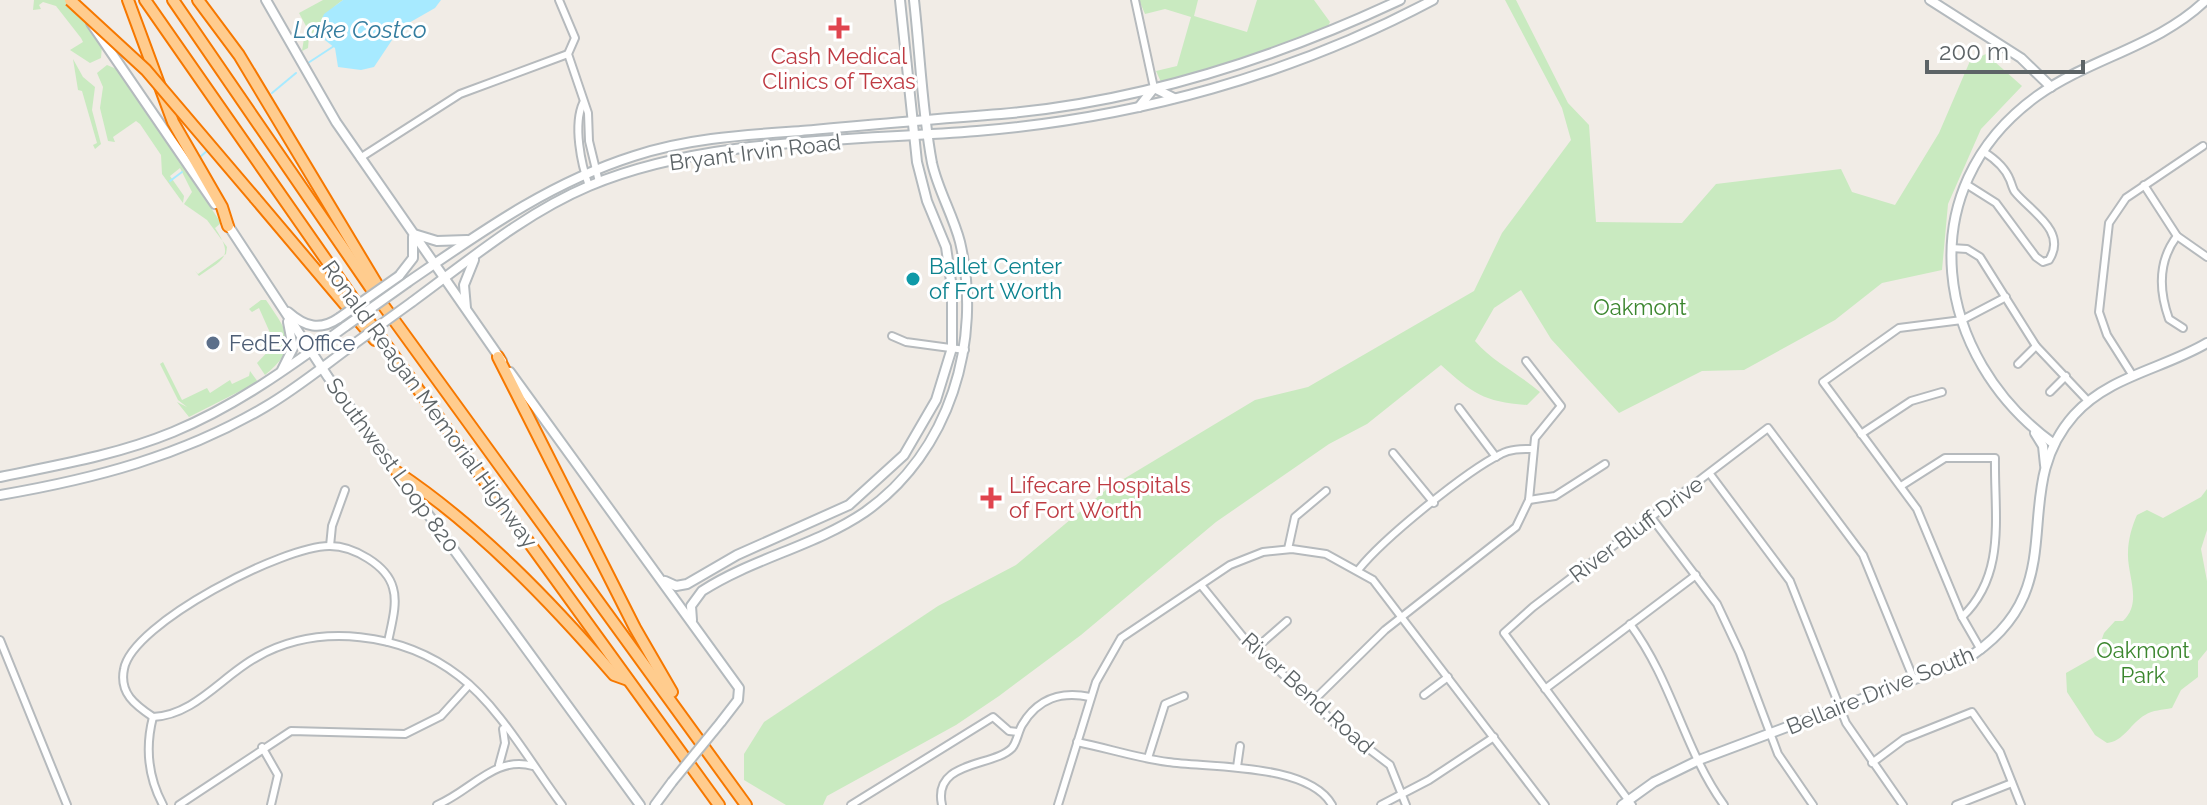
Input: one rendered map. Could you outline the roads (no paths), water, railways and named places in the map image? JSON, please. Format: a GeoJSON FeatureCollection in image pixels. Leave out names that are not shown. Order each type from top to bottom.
{"type":"FeatureCollection","features":[{"type":"Feature","properties":{"kind":"highway"},"geometry":{"type":"LineString","coordinates":[[72,0],[146,70],[382,349],[472,474],[482,478]]}},
{"type":"Feature","properties":{"kind":"highway"},"geometry":{"type":"LineString","coordinates":[[128,0],[173,122],[222,207],[228,226]]}},
{"type":"Feature","properties":{"kind":"highway","name":"Ronald Reagan Memorial Highway"},"geometry":{"type":"LineString","coordinates":[[145,0],[482,478],[719,805]]}},
{"type":"Feature","properties":{"kind":"highway","name":"Ronald Reagan Memorial Highway"},"geometry":{"type":"LineString","coordinates":[[173,0],[394,318],[746,805]]}},
{"type":"Feature","properties":{"kind":"highway"},"geometry":{"type":"LineString","coordinates":[[198,0],[235,48],[378,283],[394,318]]}},
{"type":"Feature","properties":{"kind":"highway"},"geometry":{"type":"LineString","coordinates":[[498,357],[640,638],[692,728]]}},
{"type":"Feature","properties":{"kind":"highway"},"geometry":{"type":"LineString","coordinates":[[397,472],[486,545],[545,601],[614,675],[628,680]]}},
{"type":"Feature","properties":{"kind":"main road","name":"Southwest Loop 820"},"geometry":{"type":"LineString","coordinates":[[72,0],[228,226],[321,368],[640,805]]}},
{"type":"Feature","properties":{"kind":"main road"},"geometry":{"type":"LineString","coordinates":[[266,0],[310,80],[433,265],[741,692],[655,805]]}},
{"type":"Feature","properties":{"kind":"main road"},"geometry":{"type":"LineString","coordinates":[[662,579],[676,586],[687,584],[737,555],[815,523],[861,497],[914,441],[936,400],[952,348],[953,301],[946,247],[923,188],[900,0]]}},
{"type":"Feature","properties":{"kind":"main road"},"geometry":{"type":"LineString","coordinates":[[692,621],[691,606],[702,591],[818,536],[876,503],[925,448],[947,411],[965,350],[968,303],[960,243],[934,171],[914,0]]}},
{"type":"Feature","properties":{"kind":"main road","name":"Bryant Irvin Road"},"geometry":{"type":"LineString","coordinates":[[0,477],[96,457],[160,437],[229,405],[311,352],[342,322],[408,282],[468,240],[537,196],[594,169],[689,142],[1037,109],[1154,88],[1229,68],[1326,34],[1400,0]]}},
{"type":"Feature","properties":{"kind":"main road","name":"Bryant Irvin Road"},"geometry":{"type":"LineString","coordinates":[[0,495],[103,475],[194,444],[266,407],[542,210],[594,184],[691,157],[800,143],[1040,125],[1175,99],[1321,52],[1433,0]]}},
{"type":"Feature","properties":{"kind":"main road"},"geometry":{"type":"LineString","coordinates":[[1930,0],[1954,18],[2011,51],[2051,87]]}},
{"type":"Feature","properties":{"kind":"main road"},"geometry":{"type":"LineString","coordinates":[[2054,444],[2033,429],[1994,388],[1962,320],[1952,284],[1951,248],[1966,184],[1984,152],[2006,123],[2051,87],[2161,32],[2206,0]]}},
{"type":"Feature","properties":{"kind":"main road"},"geometry":{"type":"LineString","coordinates":[[1197,78],[1215,88],[1229,68]]}},
{"type":"Feature","properties":{"kind":"main road"},"geometry":{"type":"LineString","coordinates":[[1138,107],[1154,88],[1175,99]]}},
{"type":"Feature","properties":{"kind":"main road"},"geometry":{"type":"LineString","coordinates":[[1037,109],[1040,125]]}},
{"type":"Feature","properties":{"kind":"main road"},"geometry":{"type":"LineString","coordinates":[[412,233],[437,241],[468,240]]}},
{"type":"Feature","properties":{"kind":"main road"},"geometry":{"type":"LineString","coordinates":[[276,301],[307,325],[342,322],[399,276],[413,258],[412,233]]}},
{"type":"Feature","properties":{"kind":"main road"},"geometry":{"type":"LineString","coordinates":[[946,247],[960,243]]}},
{"type":"Feature","properties":{"kind":"main road"},"geometry":{"type":"LineString","coordinates":[[472,320],[464,292],[477,256]]}},
{"type":"Feature","properties":{"kind":"main road"},"geometry":{"type":"LineString","coordinates":[[279,374],[293,348],[287,318]]}},
{"type":"Feature","properties":{"kind":"main road","name":"Bellaire Drive South"},"geometry":{"type":"LineString","coordinates":[[1627,803],[1665,776],[1699,760],[1914,680],[1981,650],[2005,628],[2025,597],[2032,575],[2046,470],[2054,444],[2088,401],[2133,376],[2207,343]]}},
{"type":"Feature","properties":{"kind":"main road"},"geometry":{"type":"LineString","coordinates":[[2033,429],[2043,446],[2046,470]]}},
{"type":"Feature","properties":{"kind":"main road"},"geometry":{"type":"LineString","coordinates":[[914,441],[925,448]]}},
{"type":"Feature","properties":{"kind":"main road"},"geometry":{"type":"LineString","coordinates":[[815,523],[818,536]]}},
{"type":"Feature","properties":{"kind":"street"},"geometry":{"type":"LineString","coordinates":[[559,0],[575,38],[568,54],[589,118],[594,184]]}},
{"type":"Feature","properties":{"kind":"street"},"geometry":{"type":"LineString","coordinates":[[1135,0],[1154,88]]}},
{"type":"Feature","properties":{"kind":"street"},"geometry":{"type":"LineString","coordinates":[[360,158],[460,94],[568,54]]}},
{"type":"Feature","properties":{"kind":"street"},"geometry":{"type":"LineString","coordinates":[[583,103],[579,111],[584,173],[594,184]]}},
{"type":"Feature","properties":{"kind":"street"},"geometry":{"type":"LineString","coordinates":[[580,140],[589,141]]}},
{"type":"Feature","properties":{"kind":"street"},"geometry":{"type":"LineString","coordinates":[[2133,376],[2104,329],[2099,305],[2109,223],[2122,202],[2203,146]]}},
{"type":"Feature","properties":{"kind":"street"},"geometry":{"type":"LineString","coordinates":[[1966,184],[1996,203],[2036,257],[2043,262],[2049,260],[2054,243],[2051,232],[2033,207],[2014,191],[2000,164],[1984,152]]}},
{"type":"Feature","properties":{"kind":"street"},"geometry":{"type":"LineString","coordinates":[[2144,185],[2177,236],[2207,257]]}},
{"type":"Feature","properties":{"kind":"street"},"geometry":{"type":"LineString","coordinates":[[2177,236],[2165,257],[2162,292],[2169,319],[2183,328]]}},
{"type":"Feature","properties":{"kind":"street"},"geometry":{"type":"LineString","coordinates":[[1951,248],[1967,249],[1980,257],[2036,346],[2088,401]]}},
{"type":"Feature","properties":{"kind":"street"},"geometry":{"type":"LineString","coordinates":[[1981,650],[1962,617],[1923,519],[1823,382],[1899,328],[1962,320],[2006,297]]}},
{"type":"Feature","properties":{"kind":"street"},"geometry":{"type":"LineString","coordinates":[[892,336],[906,342],[965,350]]}},
{"type":"Feature","properties":{"kind":"street"},"geometry":{"type":"LineString","coordinates":[[2018,364],[2036,346]]}},
{"type":"Feature","properties":{"kind":"street"},"geometry":{"type":"LineString","coordinates":[[1312,702],[1359,652],[1502,540],[1520,521],[1529,500],[1532,449],[1541,428],[1561,406],[1526,361]]}},
{"type":"Feature","properties":{"kind":"street"},"geometry":{"type":"LineString","coordinates":[[2050,392],[2066,376]]}},
{"type":"Feature","properties":{"kind":"street"},"geometry":{"type":"LineString","coordinates":[[1861,434],[1911,401],[1942,392]]}},
{"type":"Feature","properties":{"kind":"street"},"geometry":{"type":"LineString","coordinates":[[1459,408],[1496,457]]}},
{"type":"Feature","properties":{"kind":"street","name":"River Bluff Drive"},"geometry":{"type":"LineString","coordinates":[[1545,689],[1505,637],[1505,630],[1768,428],[1863,555],[1914,680]]}},
{"type":"Feature","properties":{"kind":"street"},"geometry":{"type":"LineString","coordinates":[[1359,569],[1382,543],[1496,457],[1508,451],[1532,449]]}},
{"type":"Feature","properties":{"kind":"street"},"geometry":{"type":"LineString","coordinates":[[1393,453],[1434,503]]}},
{"type":"Feature","properties":{"kind":"street"},"geometry":{"type":"LineString","coordinates":[[1901,486],[1945,458],[1995,458],[1994,561],[1983,593],[1962,617]]}},
{"type":"Feature","properties":{"kind":"street"},"geometry":{"type":"LineString","coordinates":[[1529,500],[1555,496],[1605,464]]}},
{"type":"Feature","properties":{"kind":"street"},"geometry":{"type":"LineString","coordinates":[[1710,474],[1790,581],[1856,742],[1903,805]]}},
{"type":"Feature","properties":{"kind":"street"},"geometry":{"type":"LineString","coordinates":[[330,546],[332,526],[345,490]]}},
{"type":"Feature","properties":{"kind":"street"},"geometry":{"type":"LineString","coordinates":[[1288,549],[1295,517],[1326,491]]}},
{"type":"Feature","properties":{"kind":"street"},"geometry":{"type":"LineString","coordinates":[[1651,517],[1696,575],[1734,637],[1782,761],[1813,805]]}},
{"type":"Feature","properties":{"kind":"street"},"geometry":{"type":"LineString","coordinates":[[388,642],[395,597],[388,576],[357,554],[330,546],[264,565],[193,603],[149,634],[126,661],[123,685],[132,701],[153,717],[181,711],[258,656],[290,643],[342,635],[388,642],[444,667],[469,685],[562,805]]}},
{"type":"Feature","properties":{"kind":"street"},"geometry":{"type":"LineString","coordinates":[[1058,805],[1090,697],[1103,665],[1121,638],[1246,557],[1288,549],[1326,554],[1359,569],[1373,580],[1545,805]]}},
{"type":"Feature","properties":{"kind":"street"},"geometry":{"type":"LineString","coordinates":[[1627,803],[1545,689],[1696,575]]}},
{"type":"Feature","properties":{"kind":"street","name":"River Bend Road"},"geometry":{"type":"LineString","coordinates":[[1201,585],[1255,649],[1312,702],[1390,765],[1406,805]]}},
{"type":"Feature","properties":{"kind":"street"},"geometry":{"type":"LineString","coordinates":[[1255,649],[1287,621]]}},
{"type":"Feature","properties":{"kind":"street"},"geometry":{"type":"LineString","coordinates":[[1630,624],[1660,667],[1699,760],[1724,805]]}},
{"type":"Feature","properties":{"kind":"street"},"geometry":{"type":"LineString","coordinates":[[0,640],[67,805]]}},
{"type":"Feature","properties":{"kind":"street"},"geometry":{"type":"LineString","coordinates":[[1424,695],[1448,677]]}},
{"type":"Feature","properties":{"kind":"street"},"geometry":{"type":"LineString","coordinates":[[179,805],[262,747],[291,731],[327,730],[391,737],[405,734],[441,716],[469,685]]}},
{"type":"Feature","properties":{"kind":"street"},"geometry":{"type":"LineString","coordinates":[[942,805],[942,790],[957,771],[1009,750],[1018,732],[1037,708],[1056,695],[1070,693],[1090,697]]}},
{"type":"Feature","properties":{"kind":"street"},"geometry":{"type":"LineString","coordinates":[[1148,758],[1165,704],[1184,696]]}},
{"type":"Feature","properties":{"kind":"street"},"geometry":{"type":"LineString","coordinates":[[1872,763],[1904,739],[1972,712],[1977,714],[2000,752],[2021,805]]}},
{"type":"Feature","properties":{"kind":"street"},"geometry":{"type":"LineString","coordinates":[[153,717],[148,735],[150,775],[163,805]]}},
{"type":"Feature","properties":{"kind":"street"},"geometry":{"type":"LineString","coordinates":[[851,805],[993,717],[1009,731],[1018,732]]}},
{"type":"Feature","properties":{"kind":"street"},"geometry":{"type":"LineString","coordinates":[[499,765],[505,743],[503,726]]}},
{"type":"Feature","properties":{"kind":"street"},"geometry":{"type":"LineString","coordinates":[[1381,805],[1494,737]]}},
{"type":"Feature","properties":{"kind":"street"},"geometry":{"type":"LineString","coordinates":[[1077,742],[1148,758],[1262,768],[1321,792],[1332,805]]}},
{"type":"Feature","properties":{"kind":"street"},"geometry":{"type":"LineString","coordinates":[[1237,767],[1240,746]]}},
{"type":"Feature","properties":{"kind":"street"},"geometry":{"type":"LineString","coordinates":[[262,747],[278,775],[271,805]]}},
{"type":"Feature","properties":{"kind":"street"},"geometry":{"type":"LineString","coordinates":[[437,805],[456,798],[499,765],[522,762],[533,766]]}},
{"type":"Feature","properties":{"kind":"street"},"geometry":{"type":"LineString","coordinates":[[1956,805],[2012,783]]}},
{"type":"Feature","properties":{"kind":"street"},"geometry":{"type":"LineString","coordinates":[[456,798],[460,805]]}},
{"type":"Feature","properties":{"kind":"water","name":"Lake Costco"},"geometry":{"type":"Polygon","coordinates":[[[343,0],[441,0],[435,8],[400,28],[374,67],[361,70],[338,67],[335,48],[316,33],[324,14],[343,0]]]}},
{"type":"Feature","properties":{"kind":"waterway"},"geometry":{"type":"LineString","coordinates":[[308,63],[334,46]]}},
{"type":"Feature","properties":{"kind":"waterway"},"geometry":{"type":"LineString","coordinates":[[272,93],[296,73]]}},
{"type":"Feature","properties":{"kind":"waterway"},"geometry":{"type":"LineString","coordinates":[[200,157],[208,150]]}},
{"type":"Feature","properties":{"kind":"waterway"},"geometry":{"type":"LineString","coordinates":[[170,181],[182,172]]}},
{"type":"Feature","properties":{"kind":"place","name":"Cash Medical Clinics of Texas"},"geometry":{"type":"Point","coordinates":[839,28]}},
{"type":"Feature","properties":{"kind":"place","name":"Ballet Center of Fort Worth"},"geometry":{"type":"Point","coordinates":[913,279]}},
{"type":"Feature","properties":{"kind":"place","name":"FedEx Office"},"geometry":{"type":"Point","coordinates":[213,343]}},
{"type":"Feature","properties":{"kind":"place","name":"Lifecare Hospitals of Fort Worth"},"geometry":{"type":"Point","coordinates":[991,498]}},
{"type":"Feature","properties":{"kind":"park label","name":"Oakmont"},"geometry":{"type":"Point","coordinates":[1640,307]}},
{"type":"Feature","properties":{"kind":"park label","name":"Oakmont Park"},"geometry":{"type":"Point","coordinates":[2143,662]}}]}
